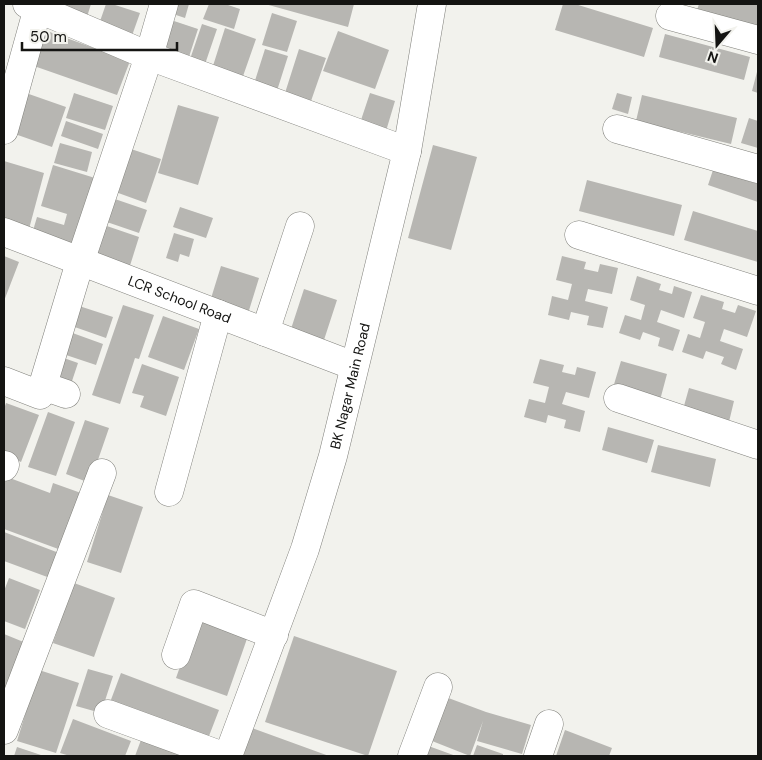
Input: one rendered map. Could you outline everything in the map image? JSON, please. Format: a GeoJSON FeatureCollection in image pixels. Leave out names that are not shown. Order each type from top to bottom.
{"type":"FeatureCollection","features":[{"type":"Feature","properties":{"kind":"street"},"geometry":{"type":"LineString","coordinates":[[4,381],[40,395],[55,390],[80,262],[164,4]]}},
{"type":"Feature","properties":{"kind":"street","name":"BK Nagar Main Road"},"geometry":{"type":"LineString","coordinates":[[228,756],[274,635],[304,549],[330,465],[407,151],[432,4]]}},
{"type":"Feature","properties":{"kind":"street"},"geometry":{"type":"LineString","coordinates":[[4,129],[35,5],[148,56],[407,151]]}},
{"type":"Feature","properties":{"kind":"street"},"geometry":{"type":"LineString","coordinates":[[670,16],[758,40]]}},
{"type":"Feature","properties":{"kind":"street"},"geometry":{"type":"LineString","coordinates":[[617,129],[758,169]]}},
{"type":"Feature","properties":{"kind":"street"},"geometry":{"type":"LineString","coordinates":[[265,332],[300,226]]}},
{"type":"Feature","properties":{"kind":"street","name":"LCR School Road"},"geometry":{"type":"LineString","coordinates":[[4,232],[354,366]]}},
{"type":"Feature","properties":{"kind":"street"},"geometry":{"type":"LineString","coordinates":[[579,235],[758,291]]}},
{"type":"Feature","properties":{"kind":"street"},"geometry":{"type":"LineString","coordinates":[[169,492],[218,314]]}},
{"type":"Feature","properties":{"kind":"street"},"geometry":{"type":"LineString","coordinates":[[618,398],[758,445]]}},
{"type":"Feature","properties":{"kind":"street"},"geometry":{"type":"LineString","coordinates":[[4,730],[102,473]]}},
{"type":"Feature","properties":{"kind":"street"},"geometry":{"type":"LineString","coordinates":[[176,655],[194,604],[274,635]]}},
{"type":"Feature","properties":{"kind":"street"},"geometry":{"type":"LineString","coordinates":[[412,756],[438,687]]}},
{"type":"Feature","properties":{"kind":"street"},"geometry":{"type":"LineString","coordinates":[[108,714],[223,756]]}},
{"type":"Feature","properties":{"kind":"street"},"geometry":{"type":"LineString","coordinates":[[538,756],[550,724]]}},
{"type":"Feature","properties":{"kind":"building"},"geometry":{"type":"Polygon","coordinates":[[[54,4],[91,4],[86,20],[54,4]]]}},
{"type":"Feature","properties":{"kind":"building"},"geometry":{"type":"Polygon","coordinates":[[[106,4],[112,4],[140,13],[129,44],[98,27],[106,4]]]}},
{"type":"Feature","properties":{"kind":"building"},"geometry":{"type":"Polygon","coordinates":[[[170,4],[189,4],[185,18],[167,12],[170,4]]]}},
{"type":"Feature","properties":{"kind":"building"},"geometry":{"type":"Polygon","coordinates":[[[209,4],[225,4],[240,9],[234,29],[203,19],[209,4]]]}},
{"type":"Feature","properties":{"kind":"building"},"geometry":{"type":"Polygon","coordinates":[[[265,4],[354,4],[348,27],[265,4]]]}},
{"type":"Feature","properties":{"kind":"building"},"geometry":{"type":"Polygon","coordinates":[[[563,4],[575,4],[653,28],[644,57],[555,30],[563,4]]]}},
{"type":"Feature","properties":{"kind":"building"},"geometry":{"type":"Polygon","coordinates":[[[699,4],[758,4],[758,33],[695,16],[699,4]]]}},
{"type":"Feature","properties":{"kind":"building"},"geometry":{"type":"Polygon","coordinates":[[[272,13],[297,21],[287,52],[262,45],[272,13]]]}},
{"type":"Feature","properties":{"kind":"building"},"geometry":{"type":"Polygon","coordinates":[[[168,19],[198,29],[187,63],[158,53],[168,19]]]}},
{"type":"Feature","properties":{"kind":"building"},"geometry":{"type":"Polygon","coordinates":[[[202,24],[217,29],[202,73],[187,68],[202,24]]]}},
{"type":"Feature","properties":{"kind":"building"},"geometry":{"type":"Polygon","coordinates":[[[225,28],[256,39],[242,79],[212,69],[225,28]]]}},
{"type":"Feature","properties":{"kind":"building"},"geometry":{"type":"Polygon","coordinates":[[[47,31],[130,61],[117,95],[34,66],[47,31]]]}},
{"type":"Feature","properties":{"kind":"building"},"geometry":{"type":"Polygon","coordinates":[[[338,31],[389,50],[375,89],[323,71],[338,31]]]}},
{"type":"Feature","properties":{"kind":"building"},"geometry":{"type":"Polygon","coordinates":[[[665,34],[750,57],[744,80],[659,57],[665,34]]]}},
{"type":"Feature","properties":{"kind":"building"},"geometry":{"type":"Polygon","coordinates":[[[265,49],[288,56],[275,97],[252,90],[265,49]]]}},
{"type":"Feature","properties":{"kind":"building"},"geometry":{"type":"Polygon","coordinates":[[[299,49],[326,58],[311,101],[285,93],[299,49]]]}},
{"type":"Feature","properties":{"kind":"building"},"geometry":{"type":"Polygon","coordinates":[[[758,68],[758,93],[752,91],[758,68]]]}},
{"type":"Feature","properties":{"kind":"building"},"geometry":{"type":"Polygon","coordinates":[[[26,93],[66,107],[52,147],[12,133],[26,93]]]}},
{"type":"Feature","properties":{"kind":"building"},"geometry":{"type":"Polygon","coordinates":[[[74,93],[113,106],[105,130],[66,118],[74,93]]]}},
{"type":"Feature","properties":{"kind":"building"},"geometry":{"type":"Polygon","coordinates":[[[370,93],[395,101],[386,131],[360,123],[370,93]]]}},
{"type":"Feature","properties":{"kind":"building"},"geometry":{"type":"Polygon","coordinates":[[[617,93],[632,97],[628,114],[612,109],[617,93]]]}},
{"type":"Feature","properties":{"kind":"building"},"geometry":{"type":"Polygon","coordinates":[[[642,95],[737,118],[731,144],[636,121],[642,95]]]}},
{"type":"Feature","properties":{"kind":"building"},"geometry":{"type":"Polygon","coordinates":[[[178,105],[219,117],[198,185],[158,173],[178,105]]]}},
{"type":"Feature","properties":{"kind":"building"},"geometry":{"type":"Polygon","coordinates":[[[749,118],[758,121],[758,148],[741,143],[749,118]]]}},
{"type":"Feature","properties":{"kind":"building"},"geometry":{"type":"Polygon","coordinates":[[[66,121],[103,134],[98,149],[61,136],[66,121]]]}},
{"type":"Feature","properties":{"kind":"building"},"geometry":{"type":"Polygon","coordinates":[[[60,143],[92,152],[87,172],[54,163],[60,143]]]}},
{"type":"Feature","properties":{"kind":"building"},"geometry":{"type":"Polygon","coordinates":[[[433,145],[477,157],[451,250],[408,238],[433,145]]]}},
{"type":"Feature","properties":{"kind":"building"},"geometry":{"type":"Polygon","coordinates":[[[125,147],[161,159],[146,203],[110,190],[125,147]]]}},
{"type":"Feature","properties":{"kind":"building"},"geometry":{"type":"Polygon","coordinates":[[[4,161],[44,173],[29,229],[4,222],[4,161]]]}},
{"type":"Feature","properties":{"kind":"building"},"geometry":{"type":"Polygon","coordinates":[[[53,165],[95,178],[74,247],[32,234],[37,217],[64,225],[67,214],[41,206],[53,165]]]}},
{"type":"Feature","properties":{"kind":"building"},"geometry":{"type":"Polygon","coordinates":[[[713,170],[758,184],[758,202],[708,185],[713,170]]]}},
{"type":"Feature","properties":{"kind":"building"},"geometry":{"type":"Polygon","coordinates":[[[587,180],[682,205],[674,236],[579,211],[587,180]]]}},
{"type":"Feature","properties":{"kind":"building"},"geometry":{"type":"Polygon","coordinates":[[[109,197],[147,210],[139,233],[101,220],[109,197]]]}},
{"type":"Feature","properties":{"kind":"building"},"geometry":{"type":"Polygon","coordinates":[[[180,207],[213,218],[206,238],[173,227],[180,207]]]}},
{"type":"Feature","properties":{"kind":"building"},"geometry":{"type":"Polygon","coordinates":[[[693,211],[758,231],[758,262],[684,240],[693,211]]]}},
{"type":"Feature","properties":{"kind":"building"},"geometry":{"type":"Polygon","coordinates":[[[101,224],[139,237],[128,272],[90,259],[101,224]]]}},
{"type":"Feature","properties":{"kind":"building"},"geometry":{"type":"Polygon","coordinates":[[[174,233],[194,239],[189,257],[180,254],[178,262],[166,258],[174,233]]]}},
{"type":"Feature","properties":{"kind":"building"},"geometry":{"type":"Polygon","coordinates":[[[4,256],[19,262],[4,301],[4,256]]]}},
{"type":"Feature","properties":{"kind":"building"},"geometry":{"type":"Polygon","coordinates":[[[562,256],[586,262],[584,269],[598,272],[600,264],[618,268],[612,294],[588,289],[585,301],[608,307],[603,328],[587,325],[589,316],[571,312],[569,320],[548,315],[552,296],[568,300],[572,284],[556,280],[562,256]]]}},
{"type":"Feature","properties":{"kind":"building"},"geometry":{"type":"Polygon","coordinates":[[[221,266],[259,278],[246,320],[208,308],[221,266]]]}},
{"type":"Feature","properties":{"kind":"building"},"geometry":{"type":"Polygon","coordinates":[[[637,276],[661,284],[659,290],[672,294],[674,286],[692,292],[684,318],[661,310],[657,322],[680,330],[673,351],[658,346],[660,338],[643,332],[640,340],[619,333],[625,315],[641,320],[645,305],[630,300],[637,276]]]}},
{"type":"Feature","properties":{"kind":"building"},"geometry":{"type":"Polygon","coordinates":[[[304,289],[337,300],[323,343],[290,332],[304,289]]]}},
{"type":"Feature","properties":{"kind":"building"},"geometry":{"type":"Polygon","coordinates":[[[701,295],[724,302],[722,309],[735,313],[738,305],[756,311],[747,337],[724,329],[720,341],[743,349],[736,370],[721,364],[724,357],[706,351],[703,359],[682,352],[688,334],[700,338],[705,322],[693,318],[701,295]]]}},
{"type":"Feature","properties":{"kind":"building"},"geometry":{"type":"Polygon","coordinates":[[[76,305],[113,317],[106,338],[69,325],[76,305]]]}},
{"type":"Feature","properties":{"kind":"building"},"geometry":{"type":"Polygon","coordinates":[[[123,305],[154,315],[139,359],[135,358],[120,404],[92,395],[123,305]]]}},
{"type":"Feature","properties":{"kind":"building"},"geometry":{"type":"Polygon","coordinates":[[[163,316],[199,329],[184,370],[148,357],[163,316]]]}},
{"type":"Feature","properties":{"kind":"building"},"geometry":{"type":"Polygon","coordinates":[[[67,331],[103,344],[96,365],[60,353],[67,331]]]}},
{"type":"Feature","properties":{"kind":"building"},"geometry":{"type":"Polygon","coordinates":[[[61,357],[78,363],[69,390],[52,385],[61,357]]]}},
{"type":"Feature","properties":{"kind":"building"},"geometry":{"type":"Polygon","coordinates":[[[540,359],[564,365],[562,372],[575,375],[577,367],[596,372],[589,398],[566,392],[562,404],[585,411],[580,432],[564,428],[566,420],[548,415],[546,423],[524,417],[529,399],[545,403],[549,387],[533,383],[540,359]]]}},
{"type":"Feature","properties":{"kind":"building"},"geometry":{"type":"Polygon","coordinates":[[[621,361],[667,374],[659,404],[612,391],[621,361]]]}},
{"type":"Feature","properties":{"kind":"building"},"geometry":{"type":"Polygon","coordinates":[[[142,364],[179,377],[166,416],[140,407],[144,396],[132,393],[142,364]]]}},
{"type":"Feature","properties":{"kind":"building"},"geometry":{"type":"Polygon","coordinates":[[[689,388],[734,401],[728,426],[682,413],[689,388]]]}},
{"type":"Feature","properties":{"kind":"building"},"geometry":{"type":"Polygon","coordinates":[[[6,403],[39,415],[21,462],[4,455],[4,409],[6,403]]]}},
{"type":"Feature","properties":{"kind":"building"},"geometry":{"type":"Polygon","coordinates":[[[48,412],[75,422],[56,476],[28,467],[48,412]]]}},
{"type":"Feature","properties":{"kind":"building"},"geometry":{"type":"Polygon","coordinates":[[[85,420],[109,428],[90,483],[66,474],[85,420]]]}},
{"type":"Feature","properties":{"kind":"building"},"geometry":{"type":"Polygon","coordinates":[[[608,427],[654,440],[647,463],[602,450],[608,427]]]}},
{"type":"Feature","properties":{"kind":"building"},"geometry":{"type":"Polygon","coordinates":[[[658,445],[716,459],[710,487],[651,472],[658,445]]]}},
{"type":"Feature","properties":{"kind":"building"},"geometry":{"type":"Polygon","coordinates":[[[7,477],[50,493],[53,483],[81,493],[61,550],[4,529],[4,485],[7,477]]]}},
{"type":"Feature","properties":{"kind":"building"},"geometry":{"type":"Polygon","coordinates":[[[108,495],[143,507],[121,573],[87,562],[108,495]]]}},
{"type":"Feature","properties":{"kind":"building"},"geometry":{"type":"Polygon","coordinates":[[[4,532],[59,553],[50,578],[4,561],[4,532]]]}},
{"type":"Feature","properties":{"kind":"building"},"geometry":{"type":"Polygon","coordinates":[[[9,578],[40,590],[25,629],[4,621],[4,591],[9,578]]]}},
{"type":"Feature","properties":{"kind":"building"},"geometry":{"type":"Polygon","coordinates":[[[74,583],[115,598],[94,657],[53,643],[74,583]]]}},
{"type":"Feature","properties":{"kind":"building"},"geometry":{"type":"Polygon","coordinates":[[[198,615],[249,633],[227,696],[176,678],[198,615]]]}},
{"type":"Feature","properties":{"kind":"building"},"geometry":{"type":"Polygon","coordinates":[[[4,634],[26,643],[7,689],[4,688],[4,634]]]}},
{"type":"Feature","properties":{"kind":"building"},"geometry":{"type":"Polygon","coordinates":[[[294,636],[397,671],[368,756],[265,722],[294,636]]]}},
{"type":"Feature","properties":{"kind":"building"},"geometry":{"type":"Polygon","coordinates":[[[88,669],[113,676],[101,713],[76,706],[88,669]]]}},
{"type":"Feature","properties":{"kind":"building"},"geometry":{"type":"Polygon","coordinates":[[[39,670],[79,683],[56,753],[17,741],[39,670]]]}},
{"type":"Feature","properties":{"kind":"building"},"geometry":{"type":"Polygon","coordinates":[[[121,673],[219,710],[204,749],[106,713],[121,673]]]}},
{"type":"Feature","properties":{"kind":"building"},"geometry":{"type":"Polygon","coordinates":[[[443,696],[486,712],[531,725],[522,754],[477,741],[483,721],[470,756],[427,739],[443,696]]]}},
{"type":"Feature","properties":{"kind":"building"},"geometry":{"type":"Polygon","coordinates":[[[73,719],[131,741],[125,756],[70,756],[60,753],[73,719]]]}},
{"type":"Feature","properties":{"kind":"building"},"geometry":{"type":"Polygon","coordinates":[[[249,727],[329,756],[238,756],[249,727]]]}},
{"type":"Feature","properties":{"kind":"building"},"geometry":{"type":"Polygon","coordinates":[[[565,730],[612,748],[609,756],[556,756],[565,730]]]}},
{"type":"Feature","properties":{"kind":"building"},"geometry":{"type":"Polygon","coordinates":[[[141,740],[185,756],[135,756],[141,740]]]}},
{"type":"Feature","properties":{"kind":"building"},"geometry":{"type":"Polygon","coordinates":[[[423,744],[456,756],[419,756],[423,744]]]}},
{"type":"Feature","properties":{"kind":"building"},"geometry":{"type":"Polygon","coordinates":[[[477,745],[503,754],[503,756],[473,756],[477,745]]]}},
{"type":"Feature","properties":{"kind":"building"},"geometry":{"type":"Polygon","coordinates":[[[17,747],[44,756],[14,756],[17,747]]]}}]}
